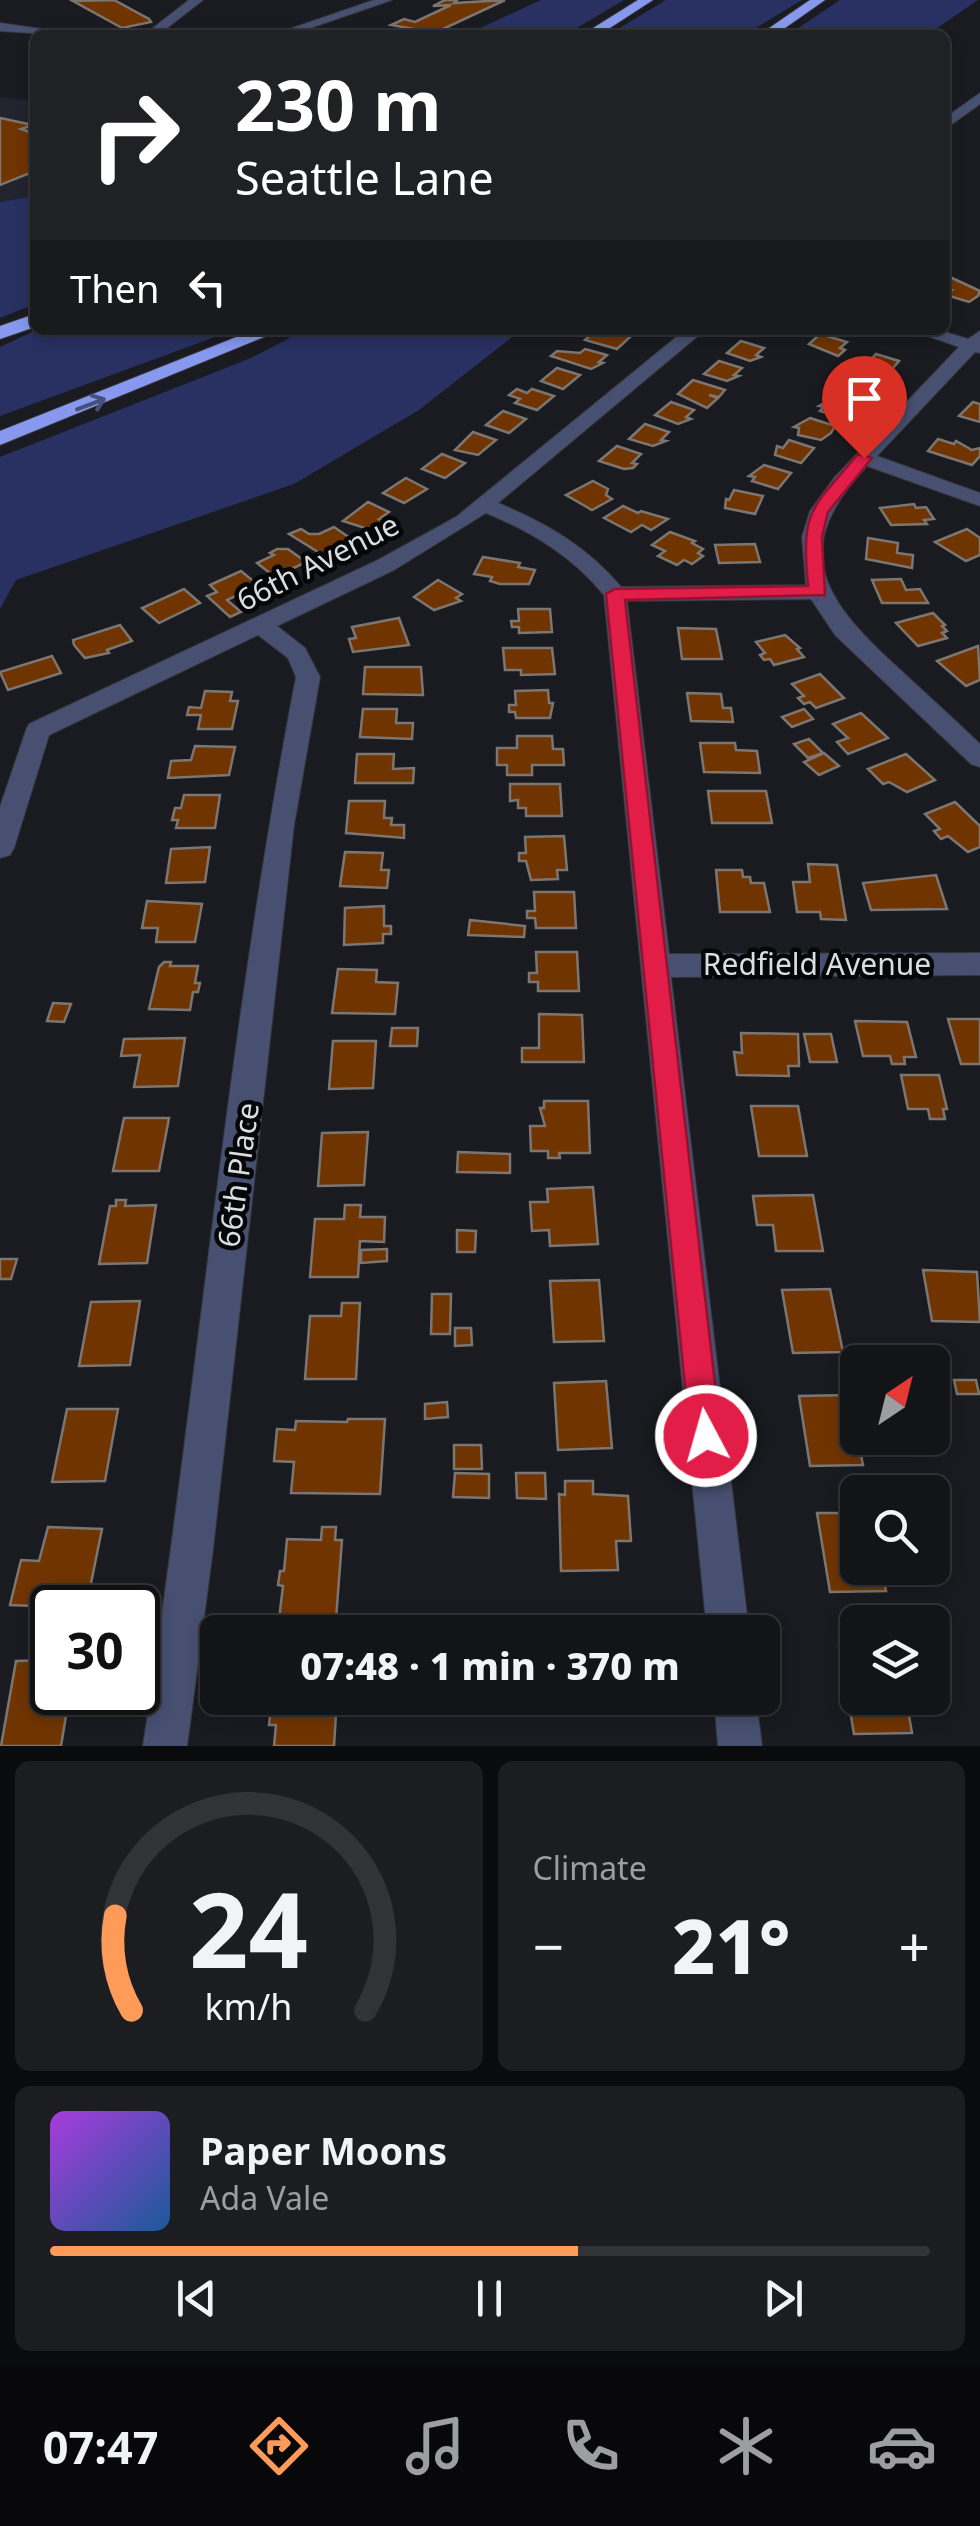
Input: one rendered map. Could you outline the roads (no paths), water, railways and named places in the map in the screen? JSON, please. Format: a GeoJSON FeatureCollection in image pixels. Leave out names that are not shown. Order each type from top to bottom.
{"type":"FeatureCollection","features":[{"type":"Feature","properties":{"kind":"highway"},"geometry":{"type":"LineString","coordinates":[[597,30],[648,0]]}},
{"type":"Feature","properties":{"kind":"highway"},"geometry":{"type":"LineString","coordinates":[[773,30],[818,0]]}},
{"type":"Feature","properties":{"kind":"highway"},"geometry":{"type":"LineString","coordinates":[[0,333],[30,322]]}},
{"type":"Feature","properties":{"kind":"highway"},"geometry":{"type":"LineString","coordinates":[[0,439],[259,335]]}},
{"type":"Feature","properties":{"kind":"street"},"geometry":{"type":"LineString","coordinates":[[174,0],[196,1]]}},
{"type":"Feature","properties":{"kind":"street"},"geometry":{"type":"LineString","coordinates":[[293,30],[386,0]]}},
{"type":"Feature","properties":{"kind":"street"},"geometry":{"type":"LineString","coordinates":[[157,30],[196,1]]}},
{"type":"Feature","properties":{"kind":"street"},"geometry":{"type":"LineString","coordinates":[[0,27],[30,31]]}},
{"type":"Feature","properties":{"kind":"street"},"geometry":{"type":"LineString","coordinates":[[950,122],[980,97]]}},
{"type":"Feature","properties":{"kind":"street","name":"66th Avenue"},"geometry":{"type":"LineString","coordinates":[[0,848],[38,730],[386,564],[486,505],[690,335]]}},
{"type":"Feature","properties":{"kind":"street"},"geometry":{"type":"LineString","coordinates":[[942,335],[977,343]]}},
{"type":"Feature","properties":{"kind":"street"},"geometry":{"type":"LineString","coordinates":[[977,343],[864,458],[820,511],[813,537],[818,592],[830,614],[871,660],[980,758]]}},
{"type":"Feature","properties":{"kind":"street"},"geometry":{"type":"LineString","coordinates":[[864,458],[980,500]]}},
{"type":"Feature","properties":{"kind":"street"},"geometry":{"type":"LineString","coordinates":[[486,505],[564,542],[601,575],[615,594],[726,1615]]}},
{"type":"Feature","properties":{"kind":"street"},"geometry":{"type":"LineString","coordinates":[[615,594],[818,592]]}},
{"type":"Feature","properties":{"kind":"street","name":"66th Place"},"geometry":{"type":"LineString","coordinates":[[165,1746],[193,1550],[281,824],[308,677],[304,661],[294,649],[260,626]]}},
{"type":"Feature","properties":{"kind":"street","name":"Redfield Avenue"},"geometry":{"type":"LineString","coordinates":[[654,966],[980,964]]}},
{"type":"Feature","properties":{"kind":"street"},"geometry":{"type":"LineString","coordinates":[[737,1715],[740,1746]]}}]}
